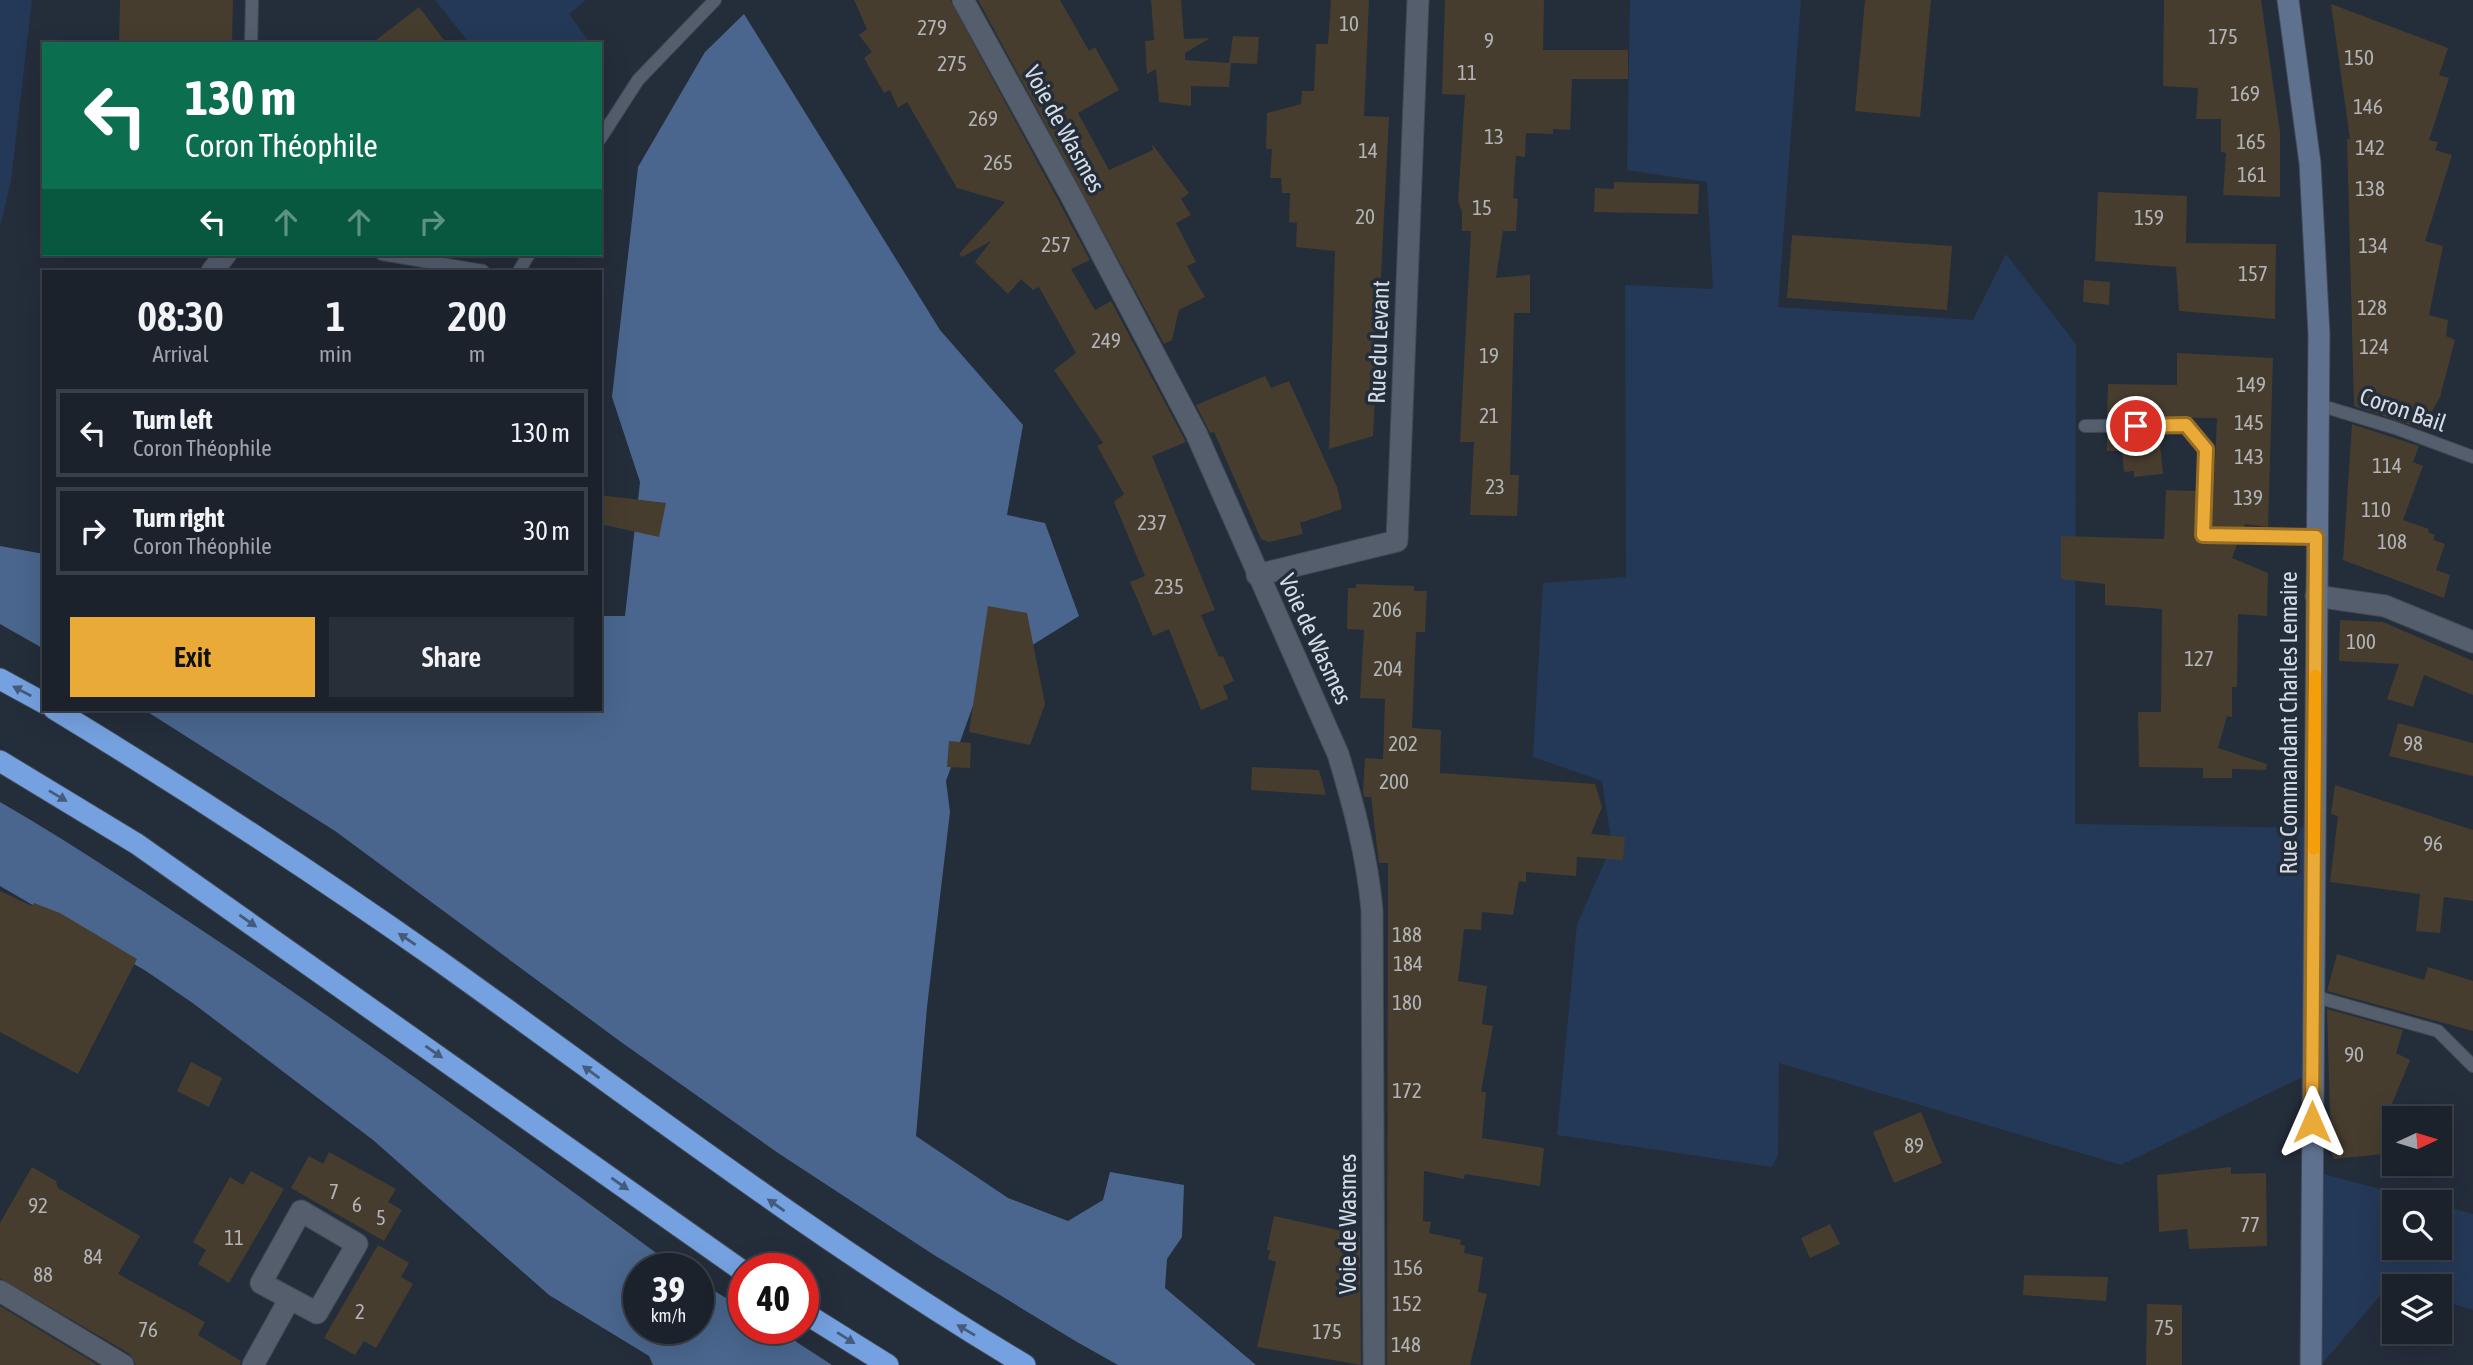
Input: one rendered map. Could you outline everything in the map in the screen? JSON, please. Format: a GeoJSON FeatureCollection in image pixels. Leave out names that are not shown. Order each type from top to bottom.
{"type":"FeatureCollection","features":[{"type":"Feature","properties":{"kind":"highway"},"geometry":{"type":"LineString","coordinates":[[0,679],[42,702]]}},
{"type":"Feature","properties":{"kind":"highway"},"geometry":{"type":"LineString","coordinates":[[57,711],[175,783],[437,959],[814,1232],[944,1317],[1025,1365]]}},
{"type":"Feature","properties":{"kind":"highway"},"geometry":{"type":"LineString","coordinates":[[0,761],[137,844],[728,1261]]}},
{"type":"Feature","properties":{"kind":"highway"},"geometry":{"type":"LineString","coordinates":[[819,1322],[888,1365]]}},
{"type":"Feature","properties":{"kind":"street","name":"Voie de Wasmes"},"geometry":{"type":"LineString","coordinates":[[963,0],[1161,362],[1196,433],[1256,575],[1283,626],[1338,754],[1368,861],[1372,938],[1374,1365]]}},
{"type":"Feature","properties":{"kind":"street","name":"Rue du Levant"},"geometry":{"type":"LineString","coordinates":[[1256,575],[1397,541],[1418,0]]}},
{"type":"Feature","properties":{"kind":"street","name":"Rue Commandant Charles Lemaire"},"geometry":{"type":"LineString","coordinates":[[2288,0],[2310,163],[2319,334],[2311,1365]]}},
{"type":"Feature","properties":{"kind":"street"},"geometry":{"type":"LineString","coordinates":[[213,270],[224,256]]}},
{"type":"Feature","properties":{"kind":"street"},"geometry":{"type":"LineString","coordinates":[[2316,596],[2385,606],[2473,642]]}},
{"type":"Feature","properties":{"kind":"street"},"geometry":{"type":"LineString","coordinates":[[301,1211],[357,1244],[317,1313],[289,1300],[261,1283],[301,1211]]}},
{"type":"Feature","properties":{"kind":"street"},"geometry":{"type":"LineString","coordinates":[[0,1291],[123,1365]]}},
{"type":"Feature","properties":{"kind":"street"},"geometry":{"type":"LineString","coordinates":[[253,1365],[289,1300]]}},
{"type":"Feature","properties":{"kind":"lane"},"geometry":{"type":"LineString","coordinates":[[251,42],[252,0]]}},
{"type":"Feature","properties":{"kind":"lane"},"geometry":{"type":"LineString","coordinates":[[602,135],[638,80],[715,0]]}},
{"type":"Feature","properties":{"kind":"lane"},"geometry":{"type":"LineString","coordinates":[[394,256],[477,270]]}},
{"type":"Feature","properties":{"kind":"lane","name":"Coron Bail"},"geometry":{"type":"LineString","coordinates":[[2319,405],[2395,428],[2473,457]]}},
{"type":"Feature","properties":{"kind":"lane"},"geometry":{"type":"LineString","coordinates":[[2085,426],[2186,425],[2206,449],[2203,535],[2316,537]]}},
{"type":"Feature","properties":{"kind":"lane"},"geometry":{"type":"LineString","coordinates":[[2313,996],[2438,1031],[2473,1066]]}},
{"type":"Feature","properties":{"kind":"shaded area"},"geometry":{"type":"Polygon","coordinates":[[[0,0],[32,0],[11,180],[0,227],[0,0]]]}},
{"type":"Feature","properties":{"kind":"shaded area"},"geometry":{"type":"Polygon","coordinates":[[[435,0],[586,0],[569,14],[590,42],[468,42],[435,0]]]}},
{"type":"Feature","properties":{"kind":"shaded area"},"geometry":{"type":"Polygon","coordinates":[[[1630,0],[1801,0],[1778,307],[1973,320],[2006,254],[2076,344],[2075,824],[2314,828],[2313,1072],[2121,1165],[1779,1063],[1778,1155],[1772,1167],[1557,1135],[1577,924],[1612,845],[1602,781],[1533,757],[1543,583],[1626,577],[1625,285],[1713,289],[1707,182],[1627,170],[1630,0]]]}},
{"type":"Feature","properties":{"kind":"shaded area"},"geometry":{"type":"Polygon","coordinates":[[[744,14],[940,330],[1023,425],[1007,515],[1045,523],[1079,616],[984,675],[946,781],[950,812],[927,1007],[916,1136],[1008,1198],[1068,1221],[1103,1200],[1110,1172],[1184,1185],[1182,1237],[1167,1259],[1165,1288],[1256,1365],[1118,1365],[1077,1342],[934,1255],[778,1153],[621,1042],[335,831],[146,711],[602,711],[602,616],[625,616],[640,482],[612,397],[638,167],[705,52],[744,14]]]}},
{"type":"Feature","properties":{"kind":"shaded area"},"geometry":{"type":"Polygon","coordinates":[[[0,546],[42,554],[42,648],[0,624],[0,546]]]}},
{"type":"Feature","properties":{"kind":"shaded area"},"geometry":{"type":"Polygon","coordinates":[[[0,802],[233,951],[457,1108],[656,1253],[623,1253],[623,1340],[549,1295],[373,1140],[194,1004],[146,971],[0,886],[0,802]]]}},
{"type":"Feature","properties":{"kind":"shaded area"},"geometry":{"type":"Polygon","coordinates":[[[2312,1171],[2384,1190],[2382,1260],[2452,1260],[2452,1208],[2473,1214],[2473,1310],[2452,1304],[2452,1274],[2382,1274],[2382,1293],[2321,1365],[2312,1171]]]}},
{"type":"Feature","properties":{"kind":"shaded area"},"geometry":{"type":"Polygon","coordinates":[[[714,1291],[728,1299],[728,1344],[800,1344],[832,1365],[653,1365],[649,1356],[629,1344],[714,1344],[714,1291]]]}},
{"type":"Feature","properties":{"kind":"building"},"geometry":{"type":"Polygon","coordinates":[[[120,0],[233,0],[232,42],[119,42],[120,0]]]}},
{"type":"Feature","properties":{"kind":"building"},"geometry":{"type":"Polygon","coordinates":[[[854,0],[950,0],[1058,200],[1090,260],[1071,269],[1095,310],[1111,301],[1186,442],[1152,456],[1215,610],[1201,615],[1219,657],[1223,656],[1234,681],[1223,686],[1228,699],[1201,710],[1169,629],[1153,636],[1130,582],[1145,576],[1114,502],[1124,494],[1097,446],[1103,443],[1054,370],[1076,353],[1039,287],[1033,290],[1021,279],[1008,294],[975,262],[991,241],[962,257],[959,254],[1005,202],[957,188],[907,102],[898,108],[890,90],[884,93],[864,58],[872,52],[859,35],[867,29],[854,0]]]}},
{"type":"Feature","properties":{"kind":"building"},"geometry":{"type":"Polygon","coordinates":[[[978,0],[1060,0],[1089,51],[1095,47],[1119,90],[1078,113],[1109,170],[1153,150],[1152,144],[1189,193],[1181,199],[1191,215],[1176,223],[1196,262],[1187,266],[1205,297],[1179,310],[1172,340],[1164,344],[978,0]]]}},
{"type":"Feature","properties":{"kind":"building"},"geometry":{"type":"Polygon","coordinates":[[[1151,0],[1181,0],[1184,39],[1210,38],[1185,53],[1185,60],[1229,63],[1233,36],[1259,37],[1257,64],[1231,63],[1229,87],[1191,86],[1191,106],[1159,102],[1156,69],[1147,74],[1145,41],[1154,40],[1151,0]]]}},
{"type":"Feature","properties":{"kind":"building"},"geometry":{"type":"Polygon","coordinates":[[[1331,0],[1369,0],[1364,116],[1389,117],[1373,436],[1329,449],[1335,251],[1296,247],[1297,223],[1289,222],[1290,193],[1282,193],[1281,178],[1270,178],[1272,149],[1266,149],[1267,113],[1301,104],[1302,91],[1314,91],[1316,44],[1328,44],[1331,0]]]}},
{"type":"Feature","properties":{"kind":"building"},"geometry":{"type":"Polygon","coordinates":[[[1445,0],[1544,0],[1543,50],[1628,50],[1628,79],[1572,79],[1570,130],[1553,129],[1553,134],[1526,133],[1525,157],[1516,156],[1513,198],[1518,199],[1516,231],[1503,231],[1496,278],[1530,275],[1530,313],[1514,313],[1510,475],[1519,475],[1517,516],[1470,515],[1474,442],[1460,442],[1471,231],[1462,231],[1462,212],[1458,201],[1465,95],[1442,94],[1445,0]]]}},
{"type":"Feature","properties":{"kind":"building"},"geometry":{"type":"Polygon","coordinates":[[[1865,0],[1931,0],[1920,117],[1855,111],[1865,0]]]}},
{"type":"Feature","properties":{"kind":"building"},"geometry":{"type":"Polygon","coordinates":[[[2164,0],[2261,0],[2280,132],[2280,197],[2223,195],[2226,153],[2221,152],[2221,119],[2196,119],[2198,88],[2163,86],[2164,0]]]}},
{"type":"Feature","properties":{"kind":"building"},"geometry":{"type":"Polygon","coordinates":[[[2331,4],[2448,48],[2439,75],[2449,78],[2429,140],[2438,142],[2435,150],[2452,155],[2425,241],[2443,246],[2429,315],[2448,320],[2446,336],[2455,340],[2440,397],[2422,429],[2354,406],[2347,139],[2350,139],[2331,4]]]}},
{"type":"Feature","properties":{"kind":"building"},"geometry":{"type":"Polygon","coordinates":[[[419,7],[445,42],[374,42],[419,7]]]}},
{"type":"Feature","properties":{"kind":"building"},"geometry":{"type":"Polygon","coordinates":[[[1614,182],[1699,184],[1698,214],[1594,212],[1595,188],[1614,189],[1614,182]]]}},
{"type":"Feature","properties":{"kind":"building"},"geometry":{"type":"Polygon","coordinates":[[[2098,192],[2187,196],[2186,243],[2276,244],[2275,319],[2179,311],[2176,267],[2095,261],[2098,192]]]}},
{"type":"Feature","properties":{"kind":"building"},"geometry":{"type":"Polygon","coordinates":[[[1792,235],[1952,246],[1947,310],[1787,298],[1792,235]]]}},
{"type":"Feature","properties":{"kind":"building"},"geometry":{"type":"Polygon","coordinates":[[[2084,280],[2110,282],[2109,305],[2083,302],[2084,280]]]}},
{"type":"Feature","properties":{"kind":"building"},"geometry":{"type":"Polygon","coordinates":[[[2177,353],[2273,358],[2268,527],[2245,524],[2244,527],[2212,526],[2217,418],[2107,417],[2108,384],[2177,385],[2177,353]]]}},
{"type":"Feature","properties":{"kind":"building"},"geometry":{"type":"Polygon","coordinates":[[[1265,376],[1271,388],[1289,381],[1337,487],[1342,509],[1300,523],[1303,534],[1269,542],[1261,539],[1214,432],[1210,433],[1196,405],[1265,376]]]}},
{"type":"Feature","properties":{"kind":"building"},"geometry":{"type":"Polygon","coordinates":[[[2352,424],[2419,446],[2413,462],[2423,466],[2403,520],[2429,529],[2428,532],[2435,535],[2433,540],[2445,544],[2436,570],[2450,575],[2444,598],[2343,560],[2352,424]]]}},
{"type":"Feature","properties":{"kind":"building"},"geometry":{"type":"Polygon","coordinates":[[[2159,434],[2163,474],[2134,477],[2134,471],[2124,472],[2122,451],[2107,451],[2107,435],[2159,434]]]}},
{"type":"Feature","properties":{"kind":"building"},"geometry":{"type":"Polygon","coordinates":[[[2166,490],[2196,491],[2194,535],[2198,542],[2237,544],[2232,558],[2268,573],[2267,616],[2238,614],[2237,687],[2232,687],[2232,717],[2227,716],[2218,748],[2267,764],[2266,770],[2232,769],[2232,778],[2203,778],[2203,768],[2139,767],[2138,712],[2161,712],[2162,609],[2105,605],[2105,584],[2061,579],[2061,536],[2164,539],[2166,490]]]}},
{"type":"Feature","properties":{"kind":"building"},"geometry":{"type":"Polygon","coordinates":[[[602,495],[666,503],[659,537],[602,524],[602,495]]]}},
{"type":"Feature","properties":{"kind":"building"},"geometry":{"type":"Polygon","coordinates":[[[1356,584],[1414,586],[1414,591],[1427,591],[1425,632],[1416,632],[1412,728],[1441,730],[1440,773],[1595,784],[1602,807],[1591,834],[1625,837],[1623,860],[1577,857],[1576,876],[1526,872],[1526,882],[1519,881],[1513,915],[1482,912],[1481,930],[1464,929],[1458,981],[1487,986],[1482,1024],[1493,1026],[1481,1092],[1486,1092],[1482,1138],[1544,1148],[1540,1186],[1465,1174],[1464,1179],[1424,1171],[1423,1221],[1431,1222],[1429,1233],[1461,1240],[1460,1244],[1465,1246],[1464,1253],[1483,1257],[1478,1292],[1487,1294],[1470,1365],[1387,1365],[1388,863],[1379,863],[1371,797],[1364,797],[1363,791],[1365,758],[1383,759],[1385,699],[1360,698],[1364,630],[1347,629],[1348,588],[1356,588],[1356,584]]]}},
{"type":"Feature","properties":{"kind":"building"},"geometry":{"type":"Polygon","coordinates":[[[988,606],[1027,613],[1045,704],[1030,745],[969,732],[988,606]]]}},
{"type":"Feature","properties":{"kind":"building"},"geometry":{"type":"Polygon","coordinates":[[[2340,620],[2383,622],[2473,661],[2473,695],[2424,675],[2413,707],[2387,699],[2399,664],[2339,661],[2340,620]]]}},
{"type":"Feature","properties":{"kind":"building"},"geometry":{"type":"Polygon","coordinates":[[[2398,723],[2473,743],[2473,776],[2389,756],[2398,723]]]}},
{"type":"Feature","properties":{"kind":"building"},"geometry":{"type":"Polygon","coordinates":[[[949,741],[971,743],[970,768],[947,767],[949,741]]]}},
{"type":"Feature","properties":{"kind":"building"},"geometry":{"type":"Polygon","coordinates":[[[1252,767],[1319,770],[1326,795],[1251,790],[1252,767]]]}},
{"type":"Feature","properties":{"kind":"building"},"geometry":{"type":"Polygon","coordinates":[[[2335,785],[2473,830],[2473,901],[2444,897],[2440,933],[2416,931],[2420,894],[2330,882],[2338,816],[2331,814],[2335,785]]]}},
{"type":"Feature","properties":{"kind":"building"},"geometry":{"type":"Polygon","coordinates":[[[0,891],[32,906],[34,903],[60,913],[137,959],[78,1074],[0,1032],[0,891]]]}},
{"type":"Feature","properties":{"kind":"building"},"geometry":{"type":"Polygon","coordinates":[[[2337,954],[2424,980],[2428,967],[2473,981],[2473,1031],[2327,991],[2337,954]]]}},
{"type":"Feature","properties":{"kind":"building"},"geometry":{"type":"Polygon","coordinates":[[[2327,1009],[2403,1030],[2396,1053],[2410,1060],[2391,1106],[2382,1106],[2382,1154],[2334,1159],[2331,1150],[2327,1009]]]}},
{"type":"Feature","properties":{"kind":"building"},"geometry":{"type":"Polygon","coordinates":[[[191,1062],[222,1078],[209,1107],[177,1091],[191,1062]]]}},
{"type":"Feature","properties":{"kind":"building"},"geometry":{"type":"Polygon","coordinates":[[[1921,1112],[1942,1163],[1894,1183],[1873,1132],[1921,1112]]]}},
{"type":"Feature","properties":{"kind":"building"},"geometry":{"type":"Polygon","coordinates":[[[329,1152],[396,1189],[388,1202],[402,1210],[384,1241],[291,1188],[309,1156],[323,1164],[329,1152]]]}},
{"type":"Feature","properties":{"kind":"building"},"geometry":{"type":"Polygon","coordinates":[[[32,1167],[56,1181],[58,1188],[140,1236],[118,1274],[205,1322],[198,1335],[241,1361],[240,1365],[136,1365],[130,1354],[0,1278],[0,1223],[32,1167]]]}},
{"type":"Feature","properties":{"kind":"building"},"geometry":{"type":"Polygon","coordinates":[[[2231,1167],[2231,1174],[2266,1173],[2267,1246],[2189,1249],[2187,1229],[2159,1232],[2157,1175],[2231,1167]]]}},
{"type":"Feature","properties":{"kind":"building"},"geometry":{"type":"Polygon","coordinates":[[[251,1171],[284,1189],[229,1283],[198,1264],[206,1250],[193,1242],[230,1177],[243,1185],[251,1171]]]}},
{"type":"Feature","properties":{"kind":"building"},"geometry":{"type":"Polygon","coordinates":[[[1274,1216],[1360,1235],[1361,1365],[1257,1347],[1276,1262],[1268,1259],[1270,1250],[1267,1250],[1274,1216]]]}},
{"type":"Feature","properties":{"kind":"building"},"geometry":{"type":"Polygon","coordinates":[[[1830,1224],[1840,1244],[1810,1258],[1801,1238],[1830,1224]]]}},
{"type":"Feature","properties":{"kind":"building"},"geometry":{"type":"Polygon","coordinates":[[[378,1245],[409,1263],[401,1277],[413,1284],[376,1348],[364,1341],[355,1355],[324,1338],[378,1245]]]}},
{"type":"Feature","properties":{"kind":"building"},"geometry":{"type":"Polygon","coordinates":[[[2024,1275],[2108,1277],[2106,1301],[2023,1295],[2024,1275]]]}},
{"type":"Feature","properties":{"kind":"building"},"geometry":{"type":"Polygon","coordinates":[[[2147,1304],[2182,1305],[2182,1365],[2146,1365],[2147,1304]]]}},
{"type":"Feature","properties":{"kind":"building"},"geometry":{"type":"Polygon","coordinates":[[[0,1306],[98,1365],[0,1365],[0,1306]]]}},
{"type":"Feature","properties":{"kind":"slow traffic"},"geometry":{"type":"LineString","coordinates":[[2314,849],[2315,676]]}},
{"type":"Feature","properties":{"kind":"route"},"geometry":{"type":"LineString","coordinates":[[2136,426],[2186,425],[2206,449],[2203,535],[2316,537],[2312,1122]]}}]}
